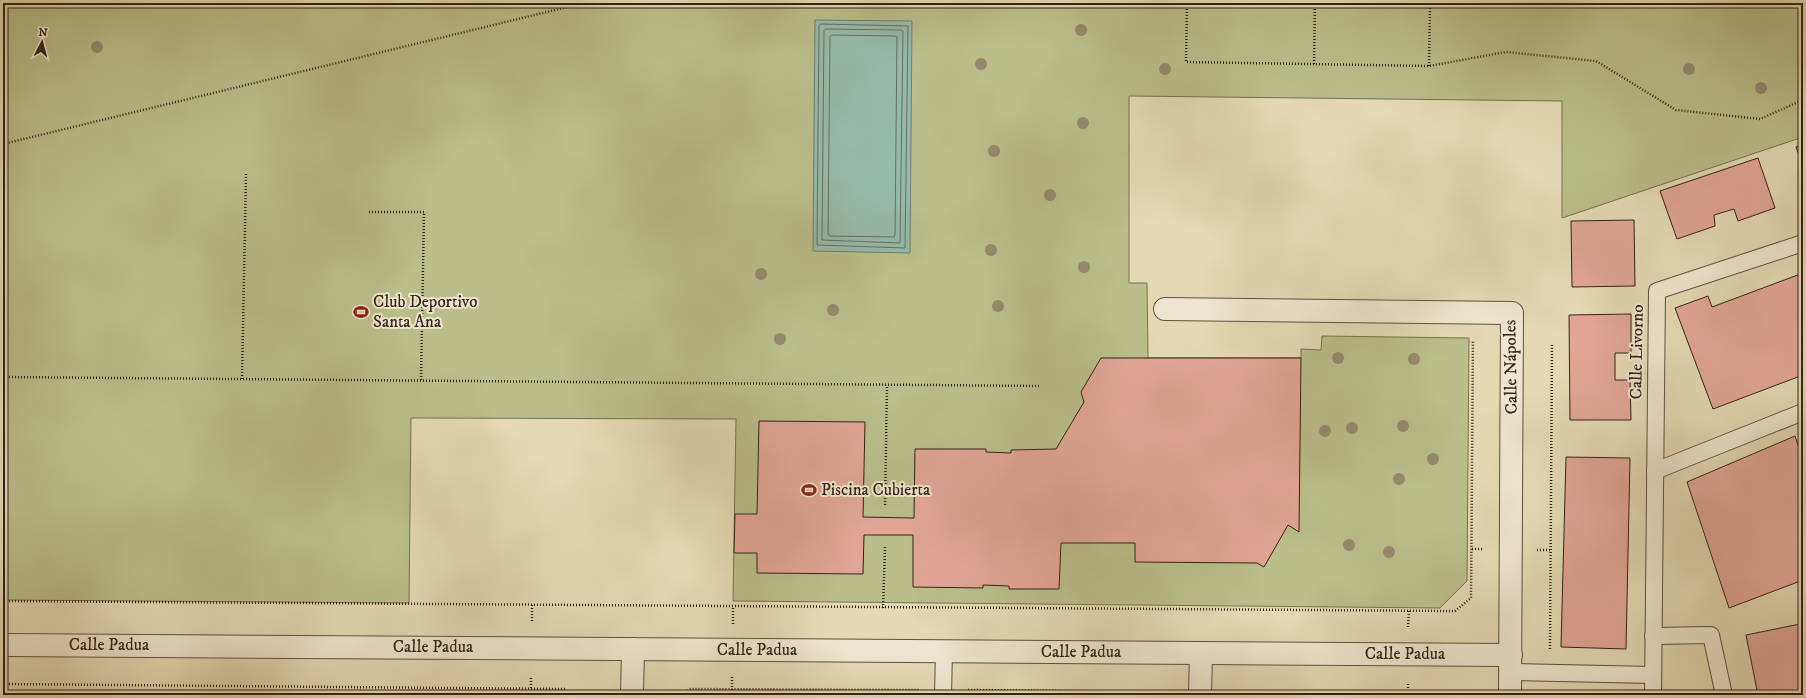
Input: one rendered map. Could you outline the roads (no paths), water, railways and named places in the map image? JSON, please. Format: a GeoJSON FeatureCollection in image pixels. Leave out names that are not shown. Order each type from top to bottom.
{"type":"FeatureCollection","features":[{"type":"Feature","properties":{"kind":"street","name":"Calle Nápoles"},"geometry":{"type":"LineString","coordinates":[[1165,309],[1512,313],[1510,695]]}},
{"type":"Feature","properties":{"kind":"street","name":"Calle Padua"},"geometry":{"type":"LineString","coordinates":[[3,645],[1201,653],[1510,664]]}},
{"type":"Feature","properties":{"kind":"street"},"geometry":{"type":"LineString","coordinates":[[632,695],[633,649]]}},
{"type":"Feature","properties":{"kind":"street"},"geometry":{"type":"LineString","coordinates":[[1200,694],[1201,653]]}},
{"type":"Feature","properties":{"kind":"lane","name":"Calle Livorno"},"geometry":{"type":"LineString","coordinates":[[1653,695],[1654,471],[1658,291],[1803,243]]}},
{"type":"Feature","properties":{"kind":"lane"},"geometry":{"type":"LineString","coordinates":[[1654,471],[1803,412]]}},
{"type":"Feature","properties":{"kind":"lane"},"geometry":{"type":"LineString","coordinates":[[1653,636],[1711,635],[1724,695]]}},
{"type":"Feature","properties":{"kind":"lane"},"geometry":{"type":"LineString","coordinates":[[943,693],[944,651]]}},
{"type":"Feature","properties":{"kind":"lane","name":"Calle Padua"},"geometry":{"type":"LineString","coordinates":[[1510,664],[1550,673],[1653,675]]}},
{"type":"Feature","properties":{"kind":"water"},"geometry":{"type":"Polygon","coordinates":[[[815,20],[912,21],[910,253],[813,251],[815,20]]]}},
{"type":"Feature","properties":{"kind":"place","name":"Club Deportivo Santa Ana"},"geometry":{"type":"Point","coordinates":[361,312]}},
{"type":"Feature","properties":{"kind":"place","name":"Piscina Cubierta"},"geometry":{"type":"Point","coordinates":[809,490]}}]}
